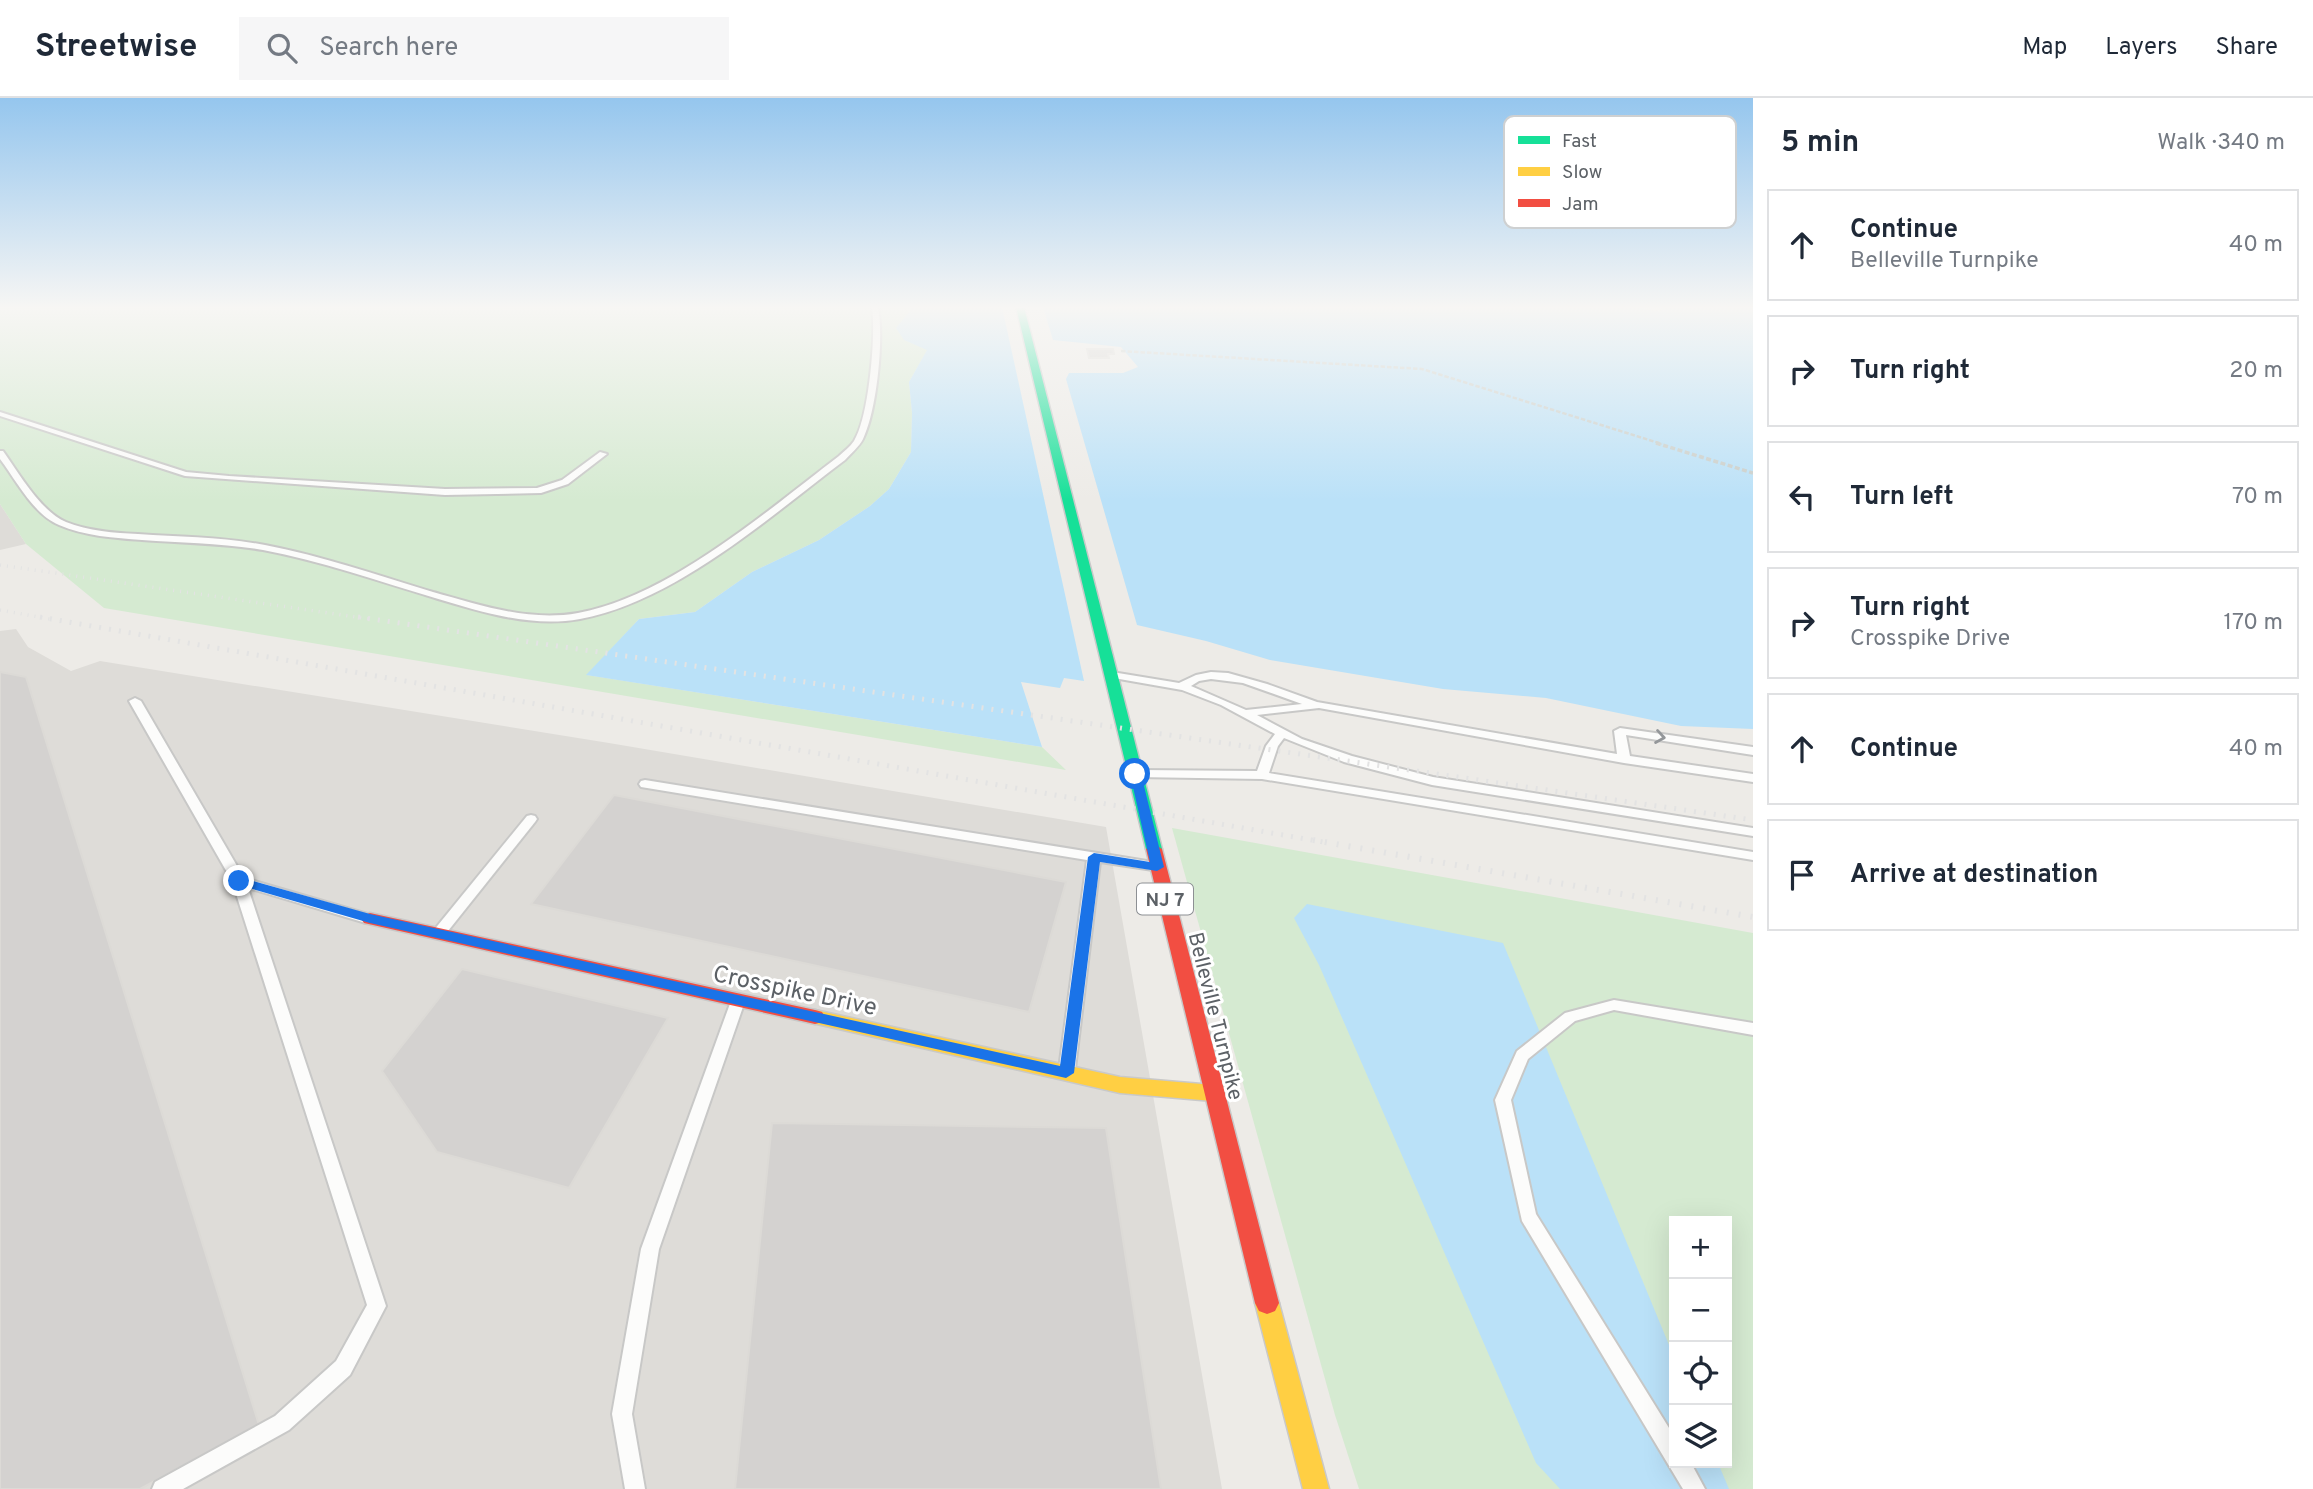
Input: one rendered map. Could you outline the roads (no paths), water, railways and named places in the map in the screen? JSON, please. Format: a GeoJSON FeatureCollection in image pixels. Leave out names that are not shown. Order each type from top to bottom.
{"type":"FeatureCollection","features":[{"type":"Feature","properties":{"kind":"main road","name":"Belleville Turnpike"},"geometry":{"type":"LineString","coordinates":[[1036,372],[1213,1093],[1316,1489]]}},
{"type":"Feature","properties":{"kind":"main road","name":"Crosspike Drive"},"geometry":{"type":"LineString","coordinates":[[370,919],[1066,1073],[1147,1089],[1213,1093]]}},
{"type":"Feature","properties":{"kind":"lane"},"geometry":{"type":"LineString","coordinates":[[0,453],[46,511],[60,523],[106,533],[210,540],[280,551],[519,618],[579,616],[636,597],[699,561],[842,458],[859,440],[872,372]]}},
{"type":"Feature","properties":{"kind":"lane"},"geometry":{"type":"LineString","coordinates":[[0,414],[185,474],[229,478],[445,492],[538,491],[565,482],[603,454]]}},
{"type":"Feature","properties":{"kind":"lane"},"geometry":{"type":"LineString","coordinates":[[1112,675],[1182,686],[1348,759],[1433,780],[1753,832]]}},
{"type":"Feature","properties":{"kind":"lane"},"geometry":{"type":"LineString","coordinates":[[1182,686],[1190,680],[1208,676],[1232,677],[1320,705],[1753,778]]}},
{"type":"Feature","properties":{"kind":"lane"},"geometry":{"type":"LineString","coordinates":[[135,701],[239,881],[377,1306],[343,1368],[282,1423],[162,1489]]}},
{"type":"Feature","properties":{"kind":"lane"},"geometry":{"type":"LineString","coordinates":[[1246,713],[1320,705]]}},
{"type":"Feature","properties":{"kind":"lane"},"geometry":{"type":"LineString","coordinates":[[1624,758],[1620,731],[1753,751]]}},
{"type":"Feature","properties":{"kind":"lane"},"geometry":{"type":"LineString","coordinates":[[1262,775],[1272,746],[1282,732]]}},
{"type":"Feature","properties":{"kind":"lane"},"geometry":{"type":"LineString","coordinates":[[1135,774],[1262,775],[1753,856]]}},
{"type":"Feature","properties":{"kind":"lane"},"geometry":{"type":"LineString","coordinates":[[645,784],[1157,867]]}},
{"type":"Feature","properties":{"kind":"lane"},"geometry":{"type":"LineString","coordinates":[[438,934],[531,819]]}},
{"type":"Feature","properties":{"kind":"lane"},"geometry":{"type":"LineString","coordinates":[[1066,1073],[1094,857]]}},
{"type":"Feature","properties":{"kind":"lane"},"geometry":{"type":"LineString","coordinates":[[239,881],[370,919]]}},
{"type":"Feature","properties":{"kind":"lane"},"geometry":{"type":"LineString","coordinates":[[635,1489],[622,1415],[650,1248],[738,1001]]}},
{"type":"Feature","properties":{"kind":"lane"},"geometry":{"type":"LineString","coordinates":[[1669,1447],[1528,1216],[1503,1100],[1522,1055],[1570,1017],[1614,1005],[1753,1029]]}},
{"type":"Feature","properties":{"kind":"lane"},"geometry":{"type":"LineString","coordinates":[[1682,1468],[1695,1489]]}},
{"type":"Feature","properties":{"kind":"water"},"geometry":{"type":"Polygon","coordinates":[[[915,372],[1016,372],[1084,681],[1064,678],[1060,688],[1021,682],[1042,747],[586,675],[639,619],[695,612],[752,572],[819,540],[870,506],[889,489],[911,452],[912,413],[909,382],[915,372]]]}},
{"type":"Feature","properties":{"kind":"water"},"geometry":{"type":"Polygon","coordinates":[[[1753,372],[1753,729],[1681,726],[1546,698],[1443,689],[1270,660],[1137,625],[1066,379],[1069,373],[1753,372]]]}},
{"type":"Feature","properties":{"kind":"water"},"geometry":{"type":"Polygon","coordinates":[[[1307,904],[1503,943],[1669,1345],[1669,1468],[1720,1468],[1729,1489],[1560,1489],[1536,1463],[1319,965],[1294,918],[1307,904]]]}},
{"type":"Feature","properties":{"kind":"railway"},"geometry":{"type":"LineString","coordinates":[[0,565],[370,619]]}},
{"type":"Feature","properties":{"kind":"railway"},"geometry":{"type":"LineString","coordinates":[[0,610],[50,619]]}},
{"type":"Feature","properties":{"kind":"railway"},"geometry":{"type":"LineString","coordinates":[[40,617],[1323,842]]}},
{"type":"Feature","properties":{"kind":"railway"},"geometry":{"type":"LineString","coordinates":[[358,617],[1753,820]]}},
{"type":"Feature","properties":{"kind":"railway"},"geometry":{"type":"LineString","coordinates":[[1313,840],[1753,917]]}}]}
